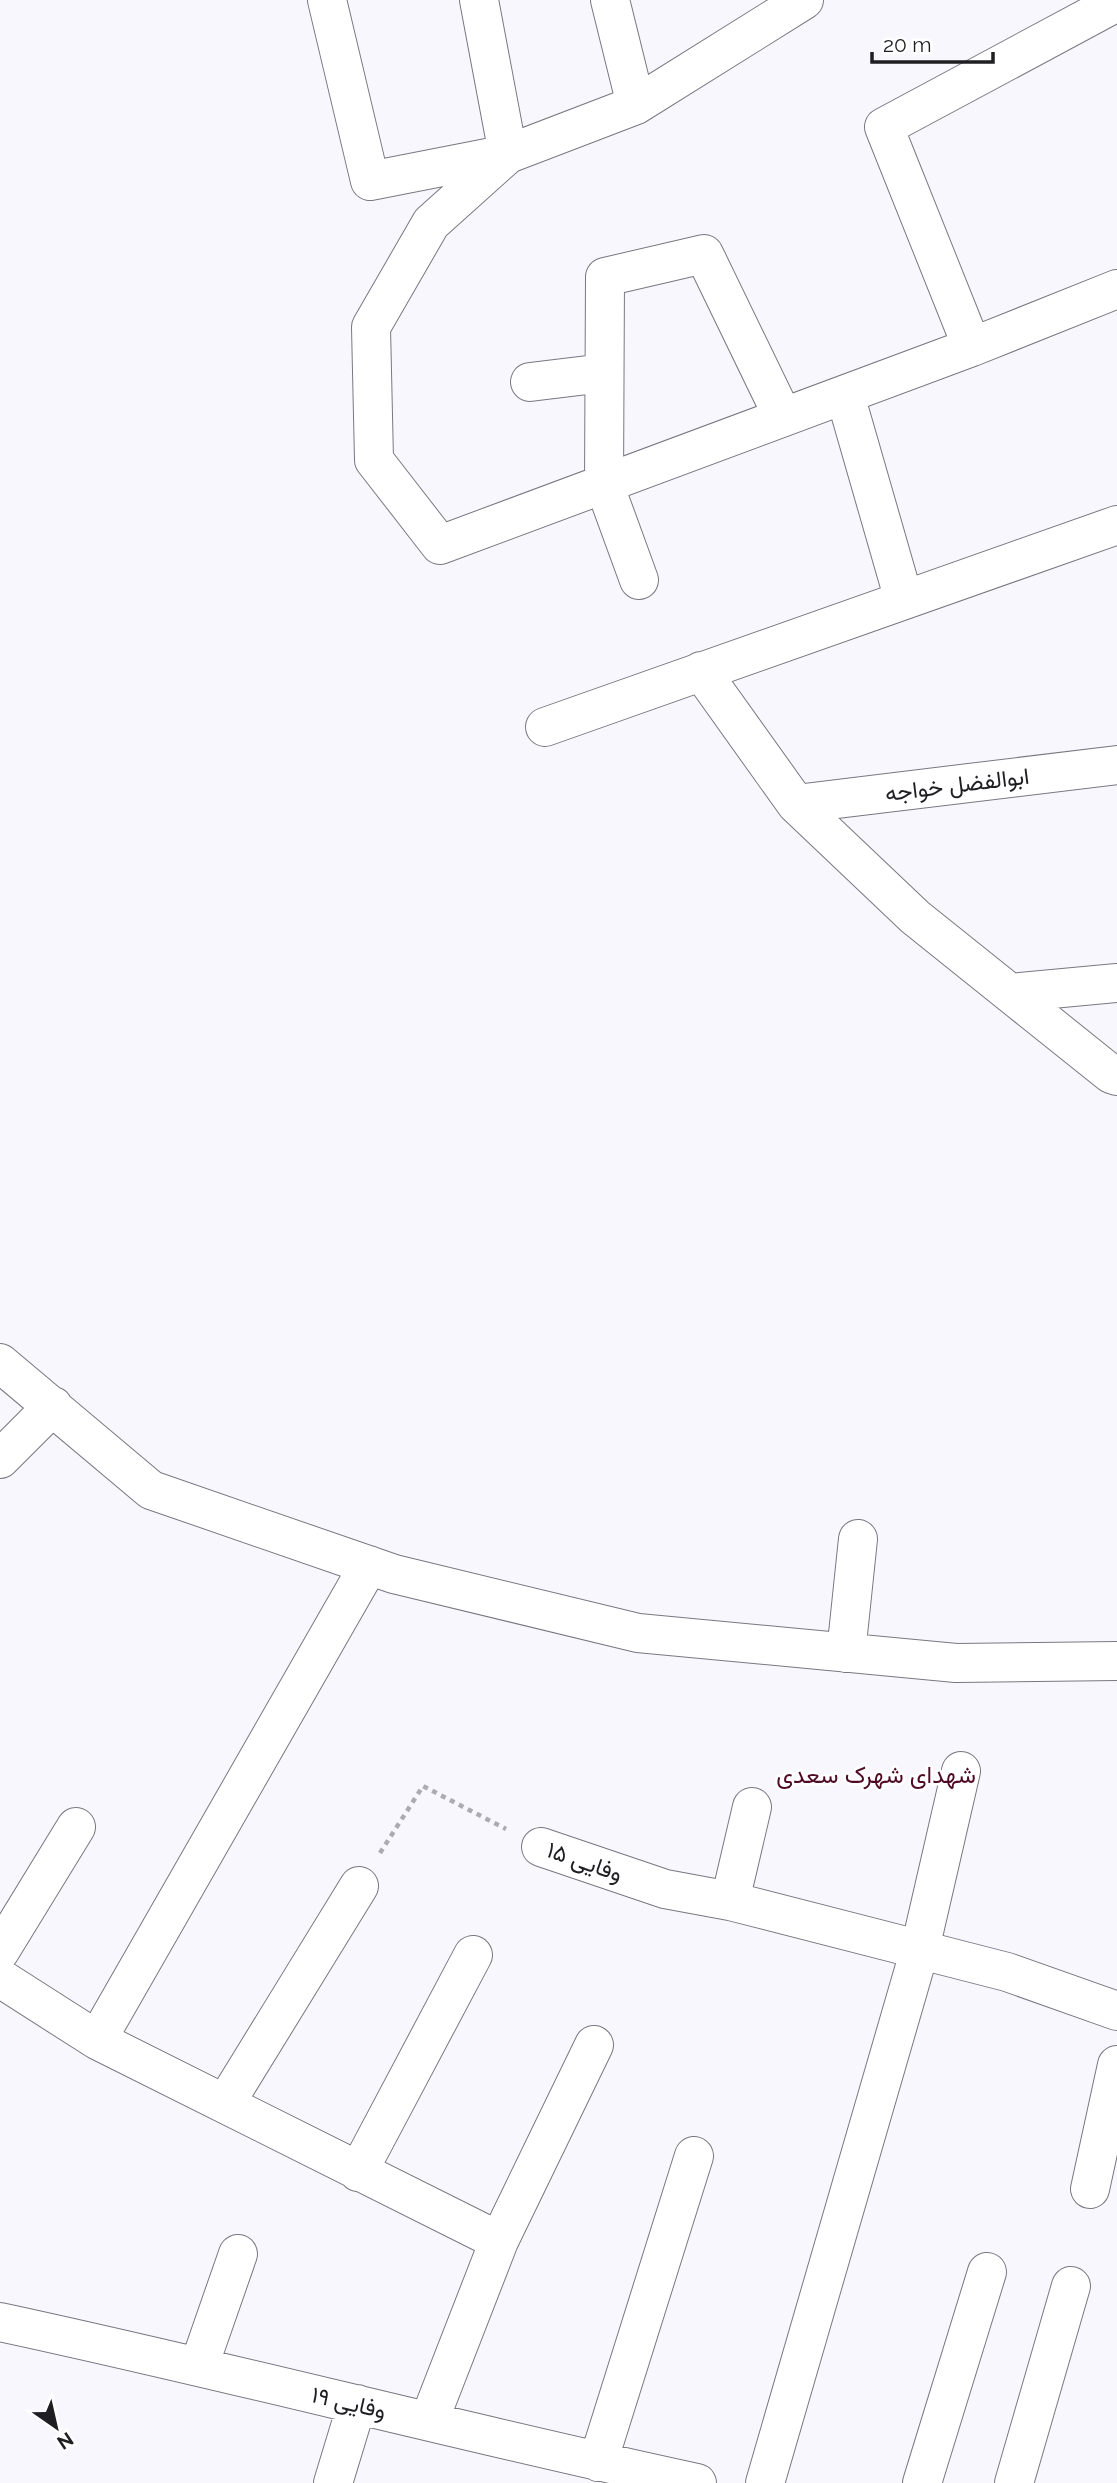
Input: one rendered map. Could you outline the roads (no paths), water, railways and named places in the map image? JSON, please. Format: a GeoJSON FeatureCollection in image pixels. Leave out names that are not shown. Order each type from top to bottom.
{"type":"FeatureCollection","features":[{"type":"Feature","properties":{"kind":"street"},"geometry":{"type":"LineString","coordinates":[[327,0],[370,181],[508,154],[636,105],[804,0]]}},
{"type":"Feature","properties":{"kind":"street"},"geometry":{"type":"LineString","coordinates":[[479,0],[508,154]]}},
{"type":"Feature","properties":{"kind":"street"},"geometry":{"type":"LineString","coordinates":[[610,0],[636,105]]}},
{"type":"Feature","properties":{"kind":"street"},"geometry":{"type":"LineString","coordinates":[[972,347],[884,127],[1117,2]]}},
{"type":"Feature","properties":{"kind":"street"},"geometry":{"type":"LineString","coordinates":[[508,154],[430,223],[371,327],[374,460],[440,545],[972,347],[1117,289]]}},
{"type":"Feature","properties":{"kind":"street"},"geometry":{"type":"LineString","coordinates":[[639,580],[604,484],[605,277],[704,254],[783,417]]}},
{"type":"Feature","properties":{"kind":"street"},"geometry":{"type":"LineString","coordinates":[[530,382],[604,373]]}},
{"type":"Feature","properties":{"kind":"street"},"geometry":{"type":"LineString","coordinates":[[845,395],[904,600]]}},
{"type":"Feature","properties":{"kind":"street"},"geometry":{"type":"LineString","coordinates":[[545,727],[1117,525]]}},
{"type":"Feature","properties":{"kind":"street"},"geometry":{"type":"LineString","coordinates":[[701,671],[796,804],[915,917],[1111,1074],[1117,1076]]}},
{"type":"Feature","properties":{"kind":"street","name":"ابوالفضل خواجه"},"geometry":{"type":"LineString","coordinates":[[796,804],[1117,765]]}},
{"type":"Feature","properties":{"kind":"street"},"geometry":{"type":"LineString","coordinates":[[1010,993],[1117,982]]}},
{"type":"Feature","properties":{"kind":"street"},"geometry":{"type":"LineString","coordinates":[[0,1363],[150,1490],[394,1574],[638,1633],[956,1663],[1117,1661]]}},
{"type":"Feature","properties":{"kind":"street"},"geometry":{"type":"LineString","coordinates":[[0,1459],[52,1406]]}},
{"type":"Feature","properties":{"kind":"street"},"geometry":{"type":"LineString","coordinates":[[846,1653],[858,1539]]}},
{"type":"Feature","properties":{"kind":"street"},"geometry":{"type":"LineString","coordinates":[[97,2040],[369,1565]]}},
{"type":"Feature","properties":{"kind":"street"},"geometry":{"type":"LineString","coordinates":[[765,2483],[920,1950],[961,1771]]}},
{"type":"Feature","properties":{"kind":"street"},"geometry":{"type":"LineString","coordinates":[[730,1901],[752,1807]]}},
{"type":"Feature","properties":{"kind":"street"},"geometry":{"type":"LineString","coordinates":[[0,1951],[76,1827]]}},
{"type":"Feature","properties":{"kind":"street","name":"وفایی ۱۵"},"geometry":{"type":"LineString","coordinates":[[541,1847],[665,1889],[730,1901],[1007,1972],[1117,2011]]}},
{"type":"Feature","properties":{"kind":"street"},"geometry":{"type":"LineString","coordinates":[[225,2104],[359,1886]]}},
{"type":"Feature","properties":{"kind":"street"},"geometry":{"type":"LineString","coordinates":[[358,2172],[473,1955]]}},
{"type":"Feature","properties":{"kind":"street"},"geometry":{"type":"LineString","coordinates":[[0,1978],[97,2040],[499,2241]]}},
{"type":"Feature","properties":{"kind":"street"},"geometry":{"type":"LineString","coordinates":[[429,2421],[499,2241],[594,2045]]}},
{"type":"Feature","properties":{"kind":"street"},"geometry":{"type":"LineString","coordinates":[[1090,2189],[1117,2065]]}},
{"type":"Feature","properties":{"kind":"street"},"geometry":{"type":"LineString","coordinates":[[598,2462],[694,2155]]}},
{"type":"Feature","properties":{"kind":"street"},"geometry":{"type":"LineString","coordinates":[[199,2366],[238,2254]]}},
{"type":"Feature","properties":{"kind":"street"},"geometry":{"type":"LineString","coordinates":[[922,2483],[987,2272]]}},
{"type":"Feature","properties":{"kind":"street"},"geometry":{"type":"LineString","coordinates":[[1014,2483],[1071,2286]]}},
{"type":"Feature","properties":{"kind":"street","name":"وفایی ۱۹"},"geometry":{"type":"LineString","coordinates":[[0,2322],[697,2483]]}},
{"type":"Feature","properties":{"kind":"street"},"geometry":{"type":"LineString","coordinates":[[333,2483],[357,2404]]}},
{"type":"Feature","properties":{"kind":"district","name":"شهدای شهرک سعدی"},"geometry":{"type":"Point","coordinates":[876,1774]}}]}
